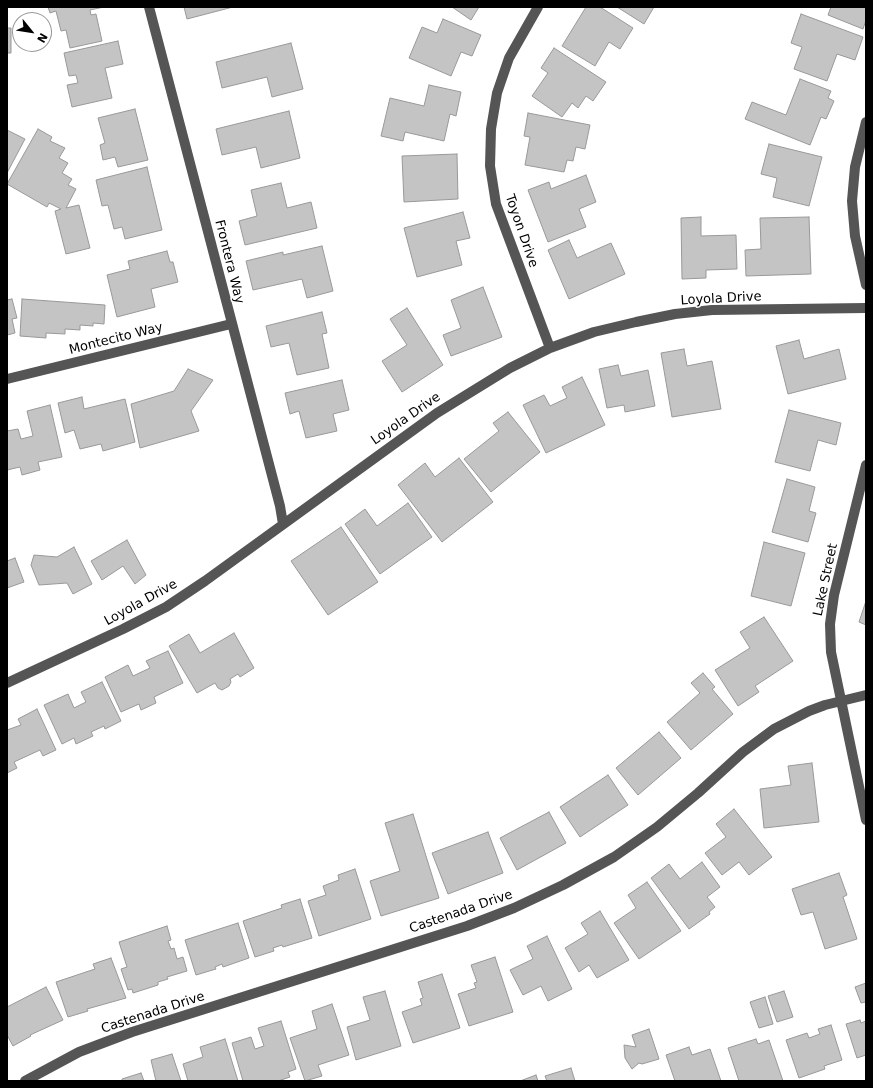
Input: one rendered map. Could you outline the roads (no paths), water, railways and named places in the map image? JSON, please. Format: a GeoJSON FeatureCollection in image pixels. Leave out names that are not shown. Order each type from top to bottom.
{"type":"FeatureCollection","features":[{"type":"Feature","properties":{"kind":"street","name":"Frontera Way"},"geometry":{"type":"LineString","coordinates":[[149,7],[280,506],[283,524]]}},
{"type":"Feature","properties":{"kind":"street","name":"Toyon Drive"},"geometry":{"type":"LineString","coordinates":[[538,7],[509,58],[497,93],[491,129],[490,166],[496,204],[550,348]]}},
{"type":"Feature","properties":{"kind":"street"},"geometry":{"type":"LineString","coordinates":[[866,122],[855,167],[852,201],[855,236],[866,285]]}},
{"type":"Feature","properties":{"kind":"street","name":"Loyola Drive"},"geometry":{"type":"LineString","coordinates":[[7,683],[123,629],[166,607],[443,408],[510,368],[550,348],[594,332],[675,314],[712,310],[866,308]]}},
{"type":"Feature","properties":{"kind":"street","name":"Montecito Way"},"geometry":{"type":"LineString","coordinates":[[7,379],[231,324]]}},
{"type":"Feature","properties":{"kind":"street","name":"Lake Street"},"geometry":{"type":"LineString","coordinates":[[866,465],[834,595],[830,624],[831,652],[866,820]]}},
{"type":"Feature","properties":{"kind":"street","name":"Castenada Drive"},"geometry":{"type":"LineString","coordinates":[[25,1081],[79,1052],[132,1032],[467,926],[514,908],[549,892],[614,857],[657,827],[698,793],[743,752],[774,729],[809,711],[840,700],[866,695]]}}]}
